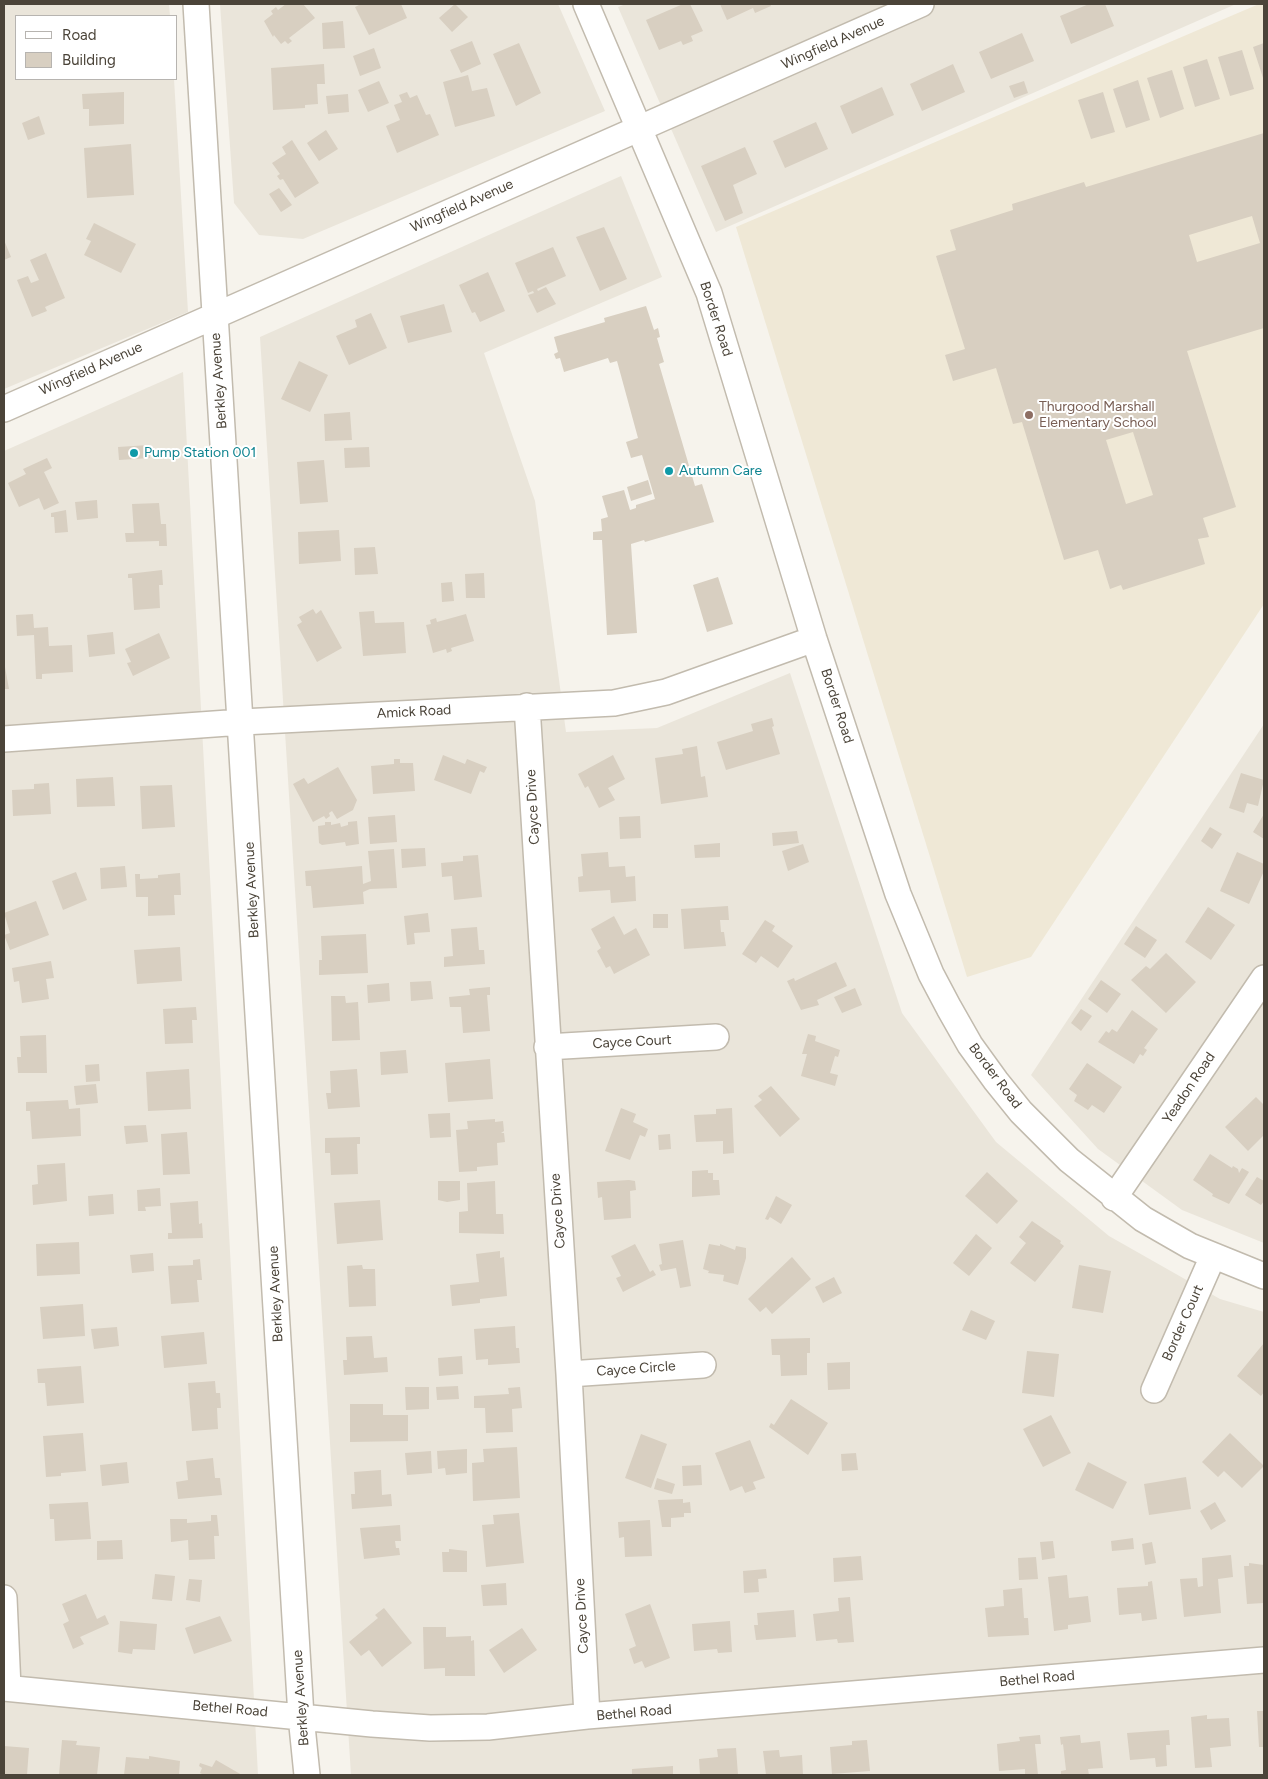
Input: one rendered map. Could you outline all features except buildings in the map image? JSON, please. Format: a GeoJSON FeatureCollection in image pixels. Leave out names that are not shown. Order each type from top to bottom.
{"type":"FeatureCollection","features":[{"type":"Feature","properties":{"kind":"street","name":"Berkley Avenue"},"geometry":{"type":"LineString","coordinates":[[196,4],[242,722],[301,1716],[307,1775]]}},
{"type":"Feature","properties":{"kind":"street","name":"Border Road"},"geometry":{"type":"LineString","coordinates":[[586,4],[641,127],[709,293],[814,639],[898,894],[921,950],[949,1008],[970,1045],[1021,1112],[1069,1160],[1114,1198],[1143,1219],[1213,1256],[1264,1276]]}},
{"type":"Feature","properties":{"kind":"street","name":"Wingfield Avenue"},"geometry":{"type":"LineString","coordinates":[[4,408],[215,313],[921,4]]}},
{"type":"Feature","properties":{"kind":"street","name":"Amick Road"},"geometry":{"type":"LineString","coordinates":[[4,739],[242,722],[614,703],[666,692],[814,639]]}},
{"type":"Feature","properties":{"kind":"street","name":"Cayce Drive"},"geometry":{"type":"LineString","coordinates":[[527,706],[569,1374],[588,1716]]}},
{"type":"Feature","properties":{"kind":"street","name":"Yeadon Road"},"geometry":{"type":"LineString","coordinates":[[1114,1198],[1264,978]]}},
{"type":"Feature","properties":{"kind":"street","name":"Cayce Court"},"geometry":{"type":"LineString","coordinates":[[547,1047],[716,1037]]}},
{"type":"Feature","properties":{"kind":"street","name":"Border Court"},"geometry":{"type":"LineString","coordinates":[[1154,1390],[1213,1256]]}},
{"type":"Feature","properties":{"kind":"street","name":"Cayce Circle"},"geometry":{"type":"LineString","coordinates":[[569,1374],[702,1364]]}},
{"type":"Feature","properties":{"kind":"street"},"geometry":{"type":"LineString","coordinates":[[4,1598],[6,1688]]}},
{"type":"Feature","properties":{"kind":"street","name":"Bethel Road"},"geometry":{"type":"LineString","coordinates":[[6,1688],[430,1728],[488,1727],[588,1716],[1264,1660]]}},
{"type":"Feature","properties":{"kind":"shaded area"},"geometry":{"type":"Polygon","coordinates":[[[4,4],[169,4],[170,15],[15,15],[15,80],[174,80],[188,312],[4,389],[4,4]]]}},
{"type":"Feature","properties":{"kind":"shaded area"},"geometry":{"type":"Polygon","coordinates":[[[220,4],[558,4],[605,111],[303,239],[259,235],[234,203],[220,4]]]}},
{"type":"Feature","properties":{"kind":"shaded area"},"geometry":{"type":"Polygon","coordinates":[[[626,4],[1236,4],[716,232],[618,7],[626,4]]]}},
{"type":"Feature","properties":{"kind":"shaded area","name":"Thurgood Marshall Elementary School"},"geometry":{"type":"Polygon","coordinates":[[[1259,4],[1264,4],[1264,604],[1031,957],[967,977],[736,227],[1259,4]]]}},
{"type":"Feature","properties":{"kind":"shaded area"},"geometry":{"type":"Polygon","coordinates":[[[621,176],[662,277],[484,353],[535,501],[566,732],[657,728],[790,673],[902,1013],[996,1142],[1109,1236],[1220,1299],[1264,1312],[1264,1775],[351,1775],[260,337],[621,176]]]}},
{"type":"Feature","properties":{"kind":"shaded area"},"geometry":{"type":"Polygon","coordinates":[[[183,372],[258,1775],[4,1775],[4,451],[183,372]]]}},
{"type":"Feature","properties":{"kind":"shaded area"},"geometry":{"type":"Polygon","coordinates":[[[1264,724],[1264,1243],[1182,1210],[1098,1149],[1031,1075],[1264,724]]]}},
{"type":"Feature","properties":{"kind":"place","name":"Thurgood Marshall Elementary School"},"geometry":{"type":"Point","coordinates":[1029,415]}},
{"type":"Feature","properties":{"kind":"place","name":"Pump Station 001"},"geometry":{"type":"Point","coordinates":[134,453]}},
{"type":"Feature","properties":{"kind":"place","name":"Autumn Care"},"geometry":{"type":"Point","coordinates":[669,471]}}]}
